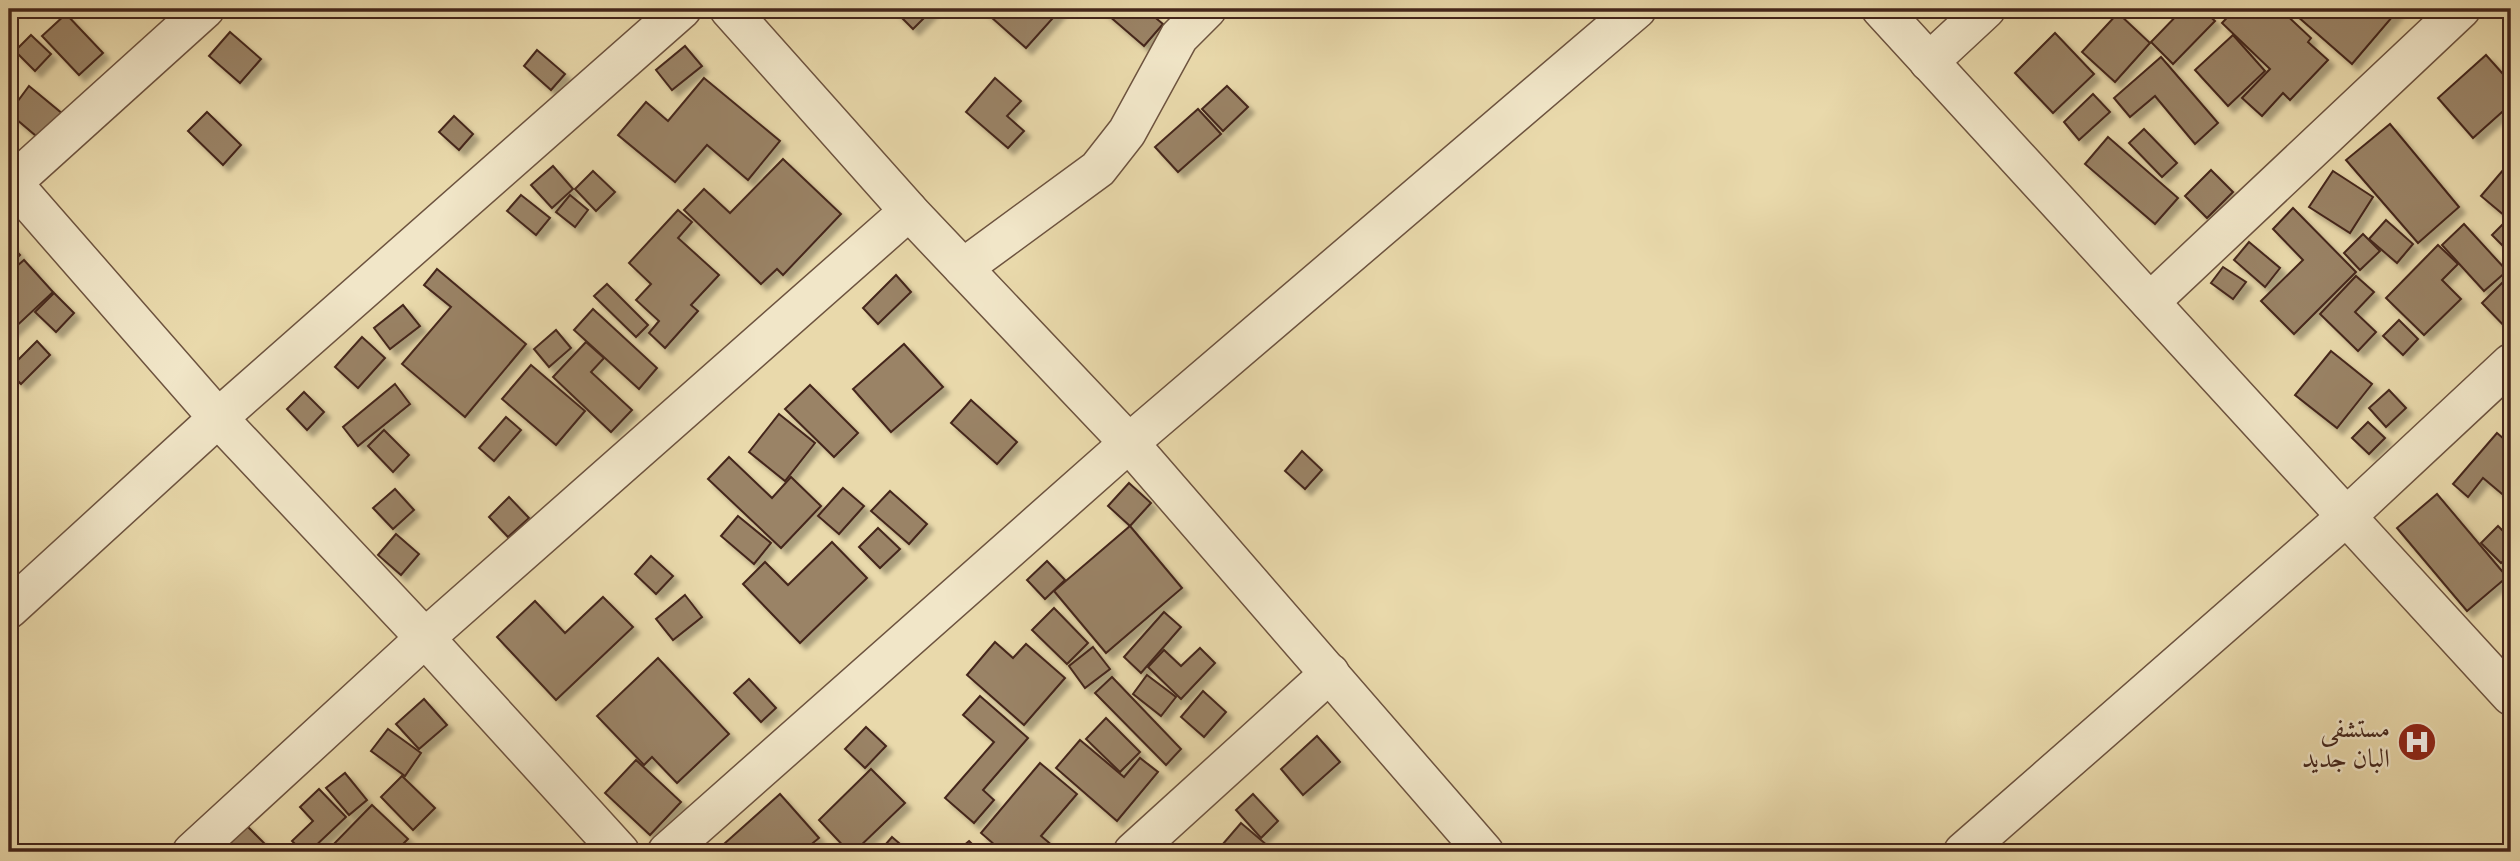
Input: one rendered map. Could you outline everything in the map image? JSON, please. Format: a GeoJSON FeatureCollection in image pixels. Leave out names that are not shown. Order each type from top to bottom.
{"type":"FeatureCollection","features":[{"type":"Feature","properties":{"kind":"street"},"geometry":{"type":"LineString","coordinates":[[205,9],[10,183],[218,418],[425,638],[620,852]]}},
{"type":"Feature","properties":{"kind":"street"},"geometry":{"type":"LineString","coordinates":[[9,609],[218,418],[682,9]]}},
{"type":"Feature","properties":{"kind":"street"},"geometry":{"type":"LineString","coordinates":[[729,9],[909,211],[1129,443],[1484,852]]}},
{"type":"Feature","properties":{"kind":"street"},"geometry":{"type":"LineString","coordinates":[[963,268],[1098,169],[1127,132],[1179,37],[1207,9]]}},
{"type":"Feature","properties":{"kind":"street"},"geometry":{"type":"LineString","coordinates":[[667,852],[1129,443],[1637,9]]}},
{"type":"Feature","properties":{"kind":"street"},"geometry":{"type":"LineString","coordinates":[[1881,9],[2511,696]]}},
{"type":"Feature","properties":{"kind":"street"},"geometry":{"type":"LineString","coordinates":[[1929,62],[1986,9]]}},
{"type":"Feature","properties":{"kind":"street"},"geometry":{"type":"LineString","coordinates":[[2150,302],[2461,9]]}},
{"type":"Feature","properties":{"kind":"street"},"geometry":{"type":"LineString","coordinates":[[192,852],[425,638],[909,211]]}},
{"type":"Feature","properties":{"kind":"street"},"geometry":{"type":"LineString","coordinates":[[1963,852],[2347,516],[2511,363]]}},
{"type":"Feature","properties":{"kind":"street"},"geometry":{"type":"LineString","coordinates":[[1133,852],[1330,673]]}},
{"type":"Feature","properties":{"kind":"building"},"geometry":{"type":"Polygon","coordinates":[[[893,9],[933,9],[913,29],[893,9]]]}},
{"type":"Feature","properties":{"kind":"building"},"geometry":{"type":"Polygon","coordinates":[[[982,9],[1061,9],[1026,48],[982,9]]]}},
{"type":"Feature","properties":{"kind":"building"},"geometry":{"type":"Polygon","coordinates":[[[1101,9],[1145,9],[1163,24],[1144,46],[1101,9]]]}},
{"type":"Feature","properties":{"kind":"building"},"geometry":{"type":"Polygon","coordinates":[[[2183,9],[2202,9],[2215,21],[2173,64],[2151,42],[2183,9]]]}},
{"type":"Feature","properties":{"kind":"building"},"geometry":{"type":"Polygon","coordinates":[[[2235,9],[2280,9],[2311,38],[2308,42],[2328,60],[2290,100],[2283,93],[2262,116],[2242,98],[2270,69],[2222,23],[2235,9]]]}},
{"type":"Feature","properties":{"kind":"building"},"geometry":{"type":"Polygon","coordinates":[[[2289,9],[2399,9],[2352,64],[2289,9]]]}},
{"type":"Feature","properties":{"kind":"building"},"geometry":{"type":"Polygon","coordinates":[[[2118,13],[2150,43],[2115,82],[2082,52],[2118,13]]]}},
{"type":"Feature","properties":{"kind":"building"},"geometry":{"type":"Polygon","coordinates":[[[66,14],[103,53],[79,75],[42,36],[66,14]]]}},
{"type":"Feature","properties":{"kind":"building"},"geometry":{"type":"Polygon","coordinates":[[[230,32],[261,59],[240,83],[209,56],[230,32]]]}},
{"type":"Feature","properties":{"kind":"building"},"geometry":{"type":"Polygon","coordinates":[[[2055,33],[2094,74],[2053,113],[2015,73],[2055,33]]]}},
{"type":"Feature","properties":{"kind":"building"},"geometry":{"type":"Polygon","coordinates":[[[31,35],[51,54],[35,71],[15,51],[31,35]]]}},
{"type":"Feature","properties":{"kind":"building"},"geometry":{"type":"Polygon","coordinates":[[[2233,35],[2265,71],[2228,106],[2195,70],[2233,35]]]}},
{"type":"Feature","properties":{"kind":"building"},"geometry":{"type":"Polygon","coordinates":[[[685,46],[702,66],[672,90],[656,70],[685,46]]]}},
{"type":"Feature","properties":{"kind":"building"},"geometry":{"type":"Polygon","coordinates":[[[537,50],[565,74],[551,90],[524,66],[537,50]]]}},
{"type":"Feature","properties":{"kind":"building"},"geometry":{"type":"Polygon","coordinates":[[[2486,55],[2511,83],[2511,104],[2473,138],[2438,98],[2486,55]]]}},
{"type":"Feature","properties":{"kind":"building"},"geometry":{"type":"Polygon","coordinates":[[[2161,57],[2218,123],[2195,144],[2155,96],[2130,117],[2114,98],[2161,57]]]}},
{"type":"Feature","properties":{"kind":"building"},"geometry":{"type":"Polygon","coordinates":[[[704,78],[780,141],[748,180],[707,145],[675,182],[618,135],[646,102],[668,121],[704,78]]]}},
{"type":"Feature","properties":{"kind":"building"},"geometry":{"type":"Polygon","coordinates":[[[995,78],[1021,101],[1007,116],[1024,131],[1008,148],[966,112],[995,78]]]}},
{"type":"Feature","properties":{"kind":"building"},"geometry":{"type":"Polygon","coordinates":[[[29,86],[64,115],[42,141],[9,113],[29,86]]]}},
{"type":"Feature","properties":{"kind":"building"},"geometry":{"type":"Polygon","coordinates":[[[1227,86],[1248,107],[1223,131],[1202,109],[1227,86]]]}},
{"type":"Feature","properties":{"kind":"building"},"geometry":{"type":"Polygon","coordinates":[[[2093,94],[2110,112],[2079,140],[2064,122],[2093,94]]]}},
{"type":"Feature","properties":{"kind":"building"},"geometry":{"type":"Polygon","coordinates":[[[1198,109],[1221,134],[1178,172],[1155,147],[1198,109]]]}},
{"type":"Feature","properties":{"kind":"building"},"geometry":{"type":"Polygon","coordinates":[[[207,112],[241,145],[223,165],[188,131],[207,112]]]}},
{"type":"Feature","properties":{"kind":"building"},"geometry":{"type":"Polygon","coordinates":[[[454,116],[473,134],[459,150],[439,132],[454,116]]]}},
{"type":"Feature","properties":{"kind":"building"},"geometry":{"type":"Polygon","coordinates":[[[2390,124],[2459,207],[2418,243],[2346,160],[2390,124]]]}},
{"type":"Feature","properties":{"kind":"building"},"geometry":{"type":"Polygon","coordinates":[[[2144,129],[2177,163],[2162,177],[2129,143],[2144,129]]]}},
{"type":"Feature","properties":{"kind":"building"},"geometry":{"type":"Polygon","coordinates":[[[2108,137],[2178,198],[2155,224],[2085,164],[2108,137]]]}},
{"type":"Feature","properties":{"kind":"building"},"geometry":{"type":"Polygon","coordinates":[[[783,159],[841,214],[783,275],[777,269],[761,284],[684,210],[704,189],[730,213],[783,159]]]}},
{"type":"Feature","properties":{"kind":"building"},"geometry":{"type":"Polygon","coordinates":[[[553,166],[573,189],[552,208],[531,185],[553,166]]]}},
{"type":"Feature","properties":{"kind":"building"},"geometry":{"type":"Polygon","coordinates":[[[2504,169],[2511,175],[2511,208],[2505,216],[2481,196],[2504,169]]]}},
{"type":"Feature","properties":{"kind":"building"},"geometry":{"type":"Polygon","coordinates":[[[2211,170],[2233,192],[2207,218],[2185,196],[2211,170]]]}},
{"type":"Feature","properties":{"kind":"building"},"geometry":{"type":"Polygon","coordinates":[[[593,171],[615,192],[596,211],[575,189],[593,171]]]}},
{"type":"Feature","properties":{"kind":"building"},"geometry":{"type":"Polygon","coordinates":[[[2333,171],[2373,197],[2350,233],[2309,207],[2333,171]]]}},
{"type":"Feature","properties":{"kind":"building"},"geometry":{"type":"Polygon","coordinates":[[[521,195],[550,218],[536,235],[507,211],[521,195]]]}},
{"type":"Feature","properties":{"kind":"building"},"geometry":{"type":"Polygon","coordinates":[[[570,195],[588,210],[575,227],[556,212],[570,195]]]}},
{"type":"Feature","properties":{"kind":"building"},"geometry":{"type":"Polygon","coordinates":[[[2293,208],[2356,272],[2294,334],[2261,301],[2303,260],[2273,229],[2293,208]]]}},
{"type":"Feature","properties":{"kind":"building"},"geometry":{"type":"Polygon","coordinates":[[[678,210],[692,222],[678,238],[719,275],[691,305],[698,311],[665,348],[649,333],[659,321],[636,300],[651,284],[629,263],[678,210]]]}},
{"type":"Feature","properties":{"kind":"building"},"geometry":{"type":"Polygon","coordinates":[[[2511,216],[2511,254],[2492,235],[2511,216]]]}},
{"type":"Feature","properties":{"kind":"building"},"geometry":{"type":"Polygon","coordinates":[[[2386,220],[2413,244],[2397,263],[2369,239],[2386,220]]]}},
{"type":"Feature","properties":{"kind":"building"},"geometry":{"type":"Polygon","coordinates":[[[2464,224],[2507,271],[2484,291],[2442,245],[2464,224]]]}},
{"type":"Feature","properties":{"kind":"building"},"geometry":{"type":"Polygon","coordinates":[[[2363,234],[2380,251],[2360,270],[2344,253],[2363,234]]]}},
{"type":"Feature","properties":{"kind":"building"},"geometry":{"type":"Polygon","coordinates":[[[2249,242],[2280,268],[2265,287],[2234,260],[2249,242]]]}},
{"type":"Feature","properties":{"kind":"building"},"geometry":{"type":"Polygon","coordinates":[[[9,243],[20,255],[9,266],[9,243]]]}},
{"type":"Feature","properties":{"kind":"building"},"geometry":{"type":"Polygon","coordinates":[[[2438,245],[2458,264],[2442,280],[2461,299],[2424,335],[2386,298],[2438,245]]]}},
{"type":"Feature","properties":{"kind":"building"},"geometry":{"type":"Polygon","coordinates":[[[24,260],[53,292],[9,333],[9,273],[24,260]]]}},
{"type":"Feature","properties":{"kind":"building"},"geometry":{"type":"Polygon","coordinates":[[[2223,267],[2246,282],[2233,299],[2211,283],[2223,267]]]}},
{"type":"Feature","properties":{"kind":"building"},"geometry":{"type":"Polygon","coordinates":[[[437,269],[526,344],[465,417],[402,364],[451,307],[424,285],[437,269]]]}},
{"type":"Feature","properties":{"kind":"building"},"geometry":{"type":"Polygon","coordinates":[[[896,275],[911,292],[878,324],[863,308],[896,275]]]}},
{"type":"Feature","properties":{"kind":"building"},"geometry":{"type":"Polygon","coordinates":[[[2356,276],[2374,292],[2355,312],[2376,332],[2358,351],[2320,314],[2356,276]]]}},
{"type":"Feature","properties":{"kind":"building"},"geometry":{"type":"Polygon","coordinates":[[[2505,280],[2511,287],[2511,333],[2482,303],[2505,280]]]}},
{"type":"Feature","properties":{"kind":"building"},"geometry":{"type":"Polygon","coordinates":[[[607,284],[648,325],[636,337],[594,296],[607,284]]]}},
{"type":"Feature","properties":{"kind":"building"},"geometry":{"type":"Polygon","coordinates":[[[54,293],[74,313],[56,332],[35,312],[54,293]]]}},
{"type":"Feature","properties":{"kind":"building"},"geometry":{"type":"Polygon","coordinates":[[[403,305],[420,326],[390,349],[374,328],[403,305]]]}},
{"type":"Feature","properties":{"kind":"building"},"geometry":{"type":"Polygon","coordinates":[[[593,309],[657,368],[639,389],[574,330],[593,309]]]}},
{"type":"Feature","properties":{"kind":"building"},"geometry":{"type":"Polygon","coordinates":[[[2399,320],[2418,339],[2403,355],[2383,336],[2399,320]]]}},
{"type":"Feature","properties":{"kind":"building"},"geometry":{"type":"Polygon","coordinates":[[[556,330],[571,348],[549,367],[534,349],[556,330]]]}},
{"type":"Feature","properties":{"kind":"building"},"geometry":{"type":"Polygon","coordinates":[[[362,337],[385,358],[358,388],[335,367],[362,337]]]}},
{"type":"Feature","properties":{"kind":"building"},"geometry":{"type":"Polygon","coordinates":[[[37,341],[50,355],[21,384],[9,369],[37,341]]]}},
{"type":"Feature","properties":{"kind":"building"},"geometry":{"type":"Polygon","coordinates":[[[586,342],[604,358],[591,372],[632,410],[611,432],[553,377],[586,342]]]}},
{"type":"Feature","properties":{"kind":"building"},"geometry":{"type":"Polygon","coordinates":[[[904,344],[943,387],[891,432],[853,389],[904,344]]]}},
{"type":"Feature","properties":{"kind":"building"},"geometry":{"type":"Polygon","coordinates":[[[2331,351],[2372,384],[2337,428],[2295,395],[2331,351]]]}},
{"type":"Feature","properties":{"kind":"building"},"geometry":{"type":"Polygon","coordinates":[[[531,365],[585,411],[556,445],[502,399],[531,365]]]}},
{"type":"Feature","properties":{"kind":"building"},"geometry":{"type":"Polygon","coordinates":[[[395,384],[410,404],[358,446],[343,427],[395,384]]]}},
{"type":"Feature","properties":{"kind":"building"},"geometry":{"type":"Polygon","coordinates":[[[810,385],[858,433],[834,457],[785,409],[810,385]]]}},
{"type":"Feature","properties":{"kind":"building"},"geometry":{"type":"Polygon","coordinates":[[[2389,390],[2406,408],[2386,427],[2369,408],[2389,390]]]}},
{"type":"Feature","properties":{"kind":"building"},"geometry":{"type":"Polygon","coordinates":[[[304,392],[324,412],[307,430],[287,409],[304,392]]]}},
{"type":"Feature","properties":{"kind":"building"},"geometry":{"type":"Polygon","coordinates":[[[971,400],[1017,442],[997,464],[951,423],[971,400]]]}},
{"type":"Feature","properties":{"kind":"building"},"geometry":{"type":"Polygon","coordinates":[[[779,414],[815,443],[785,481],[749,452],[779,414]]]}},
{"type":"Feature","properties":{"kind":"building"},"geometry":{"type":"Polygon","coordinates":[[[506,417],[521,430],[494,461],[479,448],[506,417]]]}},
{"type":"Feature","properties":{"kind":"building"},"geometry":{"type":"Polygon","coordinates":[[[2368,422],[2385,438],[2369,454],[2352,438],[2368,422]]]}},
{"type":"Feature","properties":{"kind":"building"},"geometry":{"type":"Polygon","coordinates":[[[384,430],[409,455],[393,472],[368,446],[384,430]]]}},
{"type":"Feature","properties":{"kind":"building"},"geometry":{"type":"Polygon","coordinates":[[[2497,433],[2511,445],[2511,496],[2508,499],[2483,478],[2468,497],[2453,484],[2497,433]]]}},
{"type":"Feature","properties":{"kind":"building"},"geometry":{"type":"Polygon","coordinates":[[[1302,451],[1322,470],[1305,489],[1285,471],[1302,451]]]}},
{"type":"Feature","properties":{"kind":"building"},"geometry":{"type":"Polygon","coordinates":[[[729,457],[772,498],[791,477],[821,506],[781,548],[708,479],[729,457]]]}},
{"type":"Feature","properties":{"kind":"building"},"geometry":{"type":"Polygon","coordinates":[[[1129,483],[1151,503],[1130,526],[1108,506],[1129,483]]]}},
{"type":"Feature","properties":{"kind":"building"},"geometry":{"type":"Polygon","coordinates":[[[843,488],[864,506],[839,534],[818,516],[843,488]]]}},
{"type":"Feature","properties":{"kind":"building"},"geometry":{"type":"Polygon","coordinates":[[[395,489],[414,510],[393,529],[373,508],[395,489]]]}},
{"type":"Feature","properties":{"kind":"building"},"geometry":{"type":"Polygon","coordinates":[[[890,491],[927,524],[909,544],[871,511],[890,491]]]}},
{"type":"Feature","properties":{"kind":"building"},"geometry":{"type":"Polygon","coordinates":[[[2437,494],[2507,577],[2467,611],[2397,528],[2437,494]]]}},
{"type":"Feature","properties":{"kind":"building"},"geometry":{"type":"Polygon","coordinates":[[[509,497],[529,518],[508,537],[489,517],[509,497]]]}},
{"type":"Feature","properties":{"kind":"building"},"geometry":{"type":"Polygon","coordinates":[[[738,516],[771,543],[754,564],[721,536],[738,516]]]}},
{"type":"Feature","properties":{"kind":"building"},"geometry":{"type":"Polygon","coordinates":[[[1130,526],[1182,588],[1106,653],[1054,591],[1130,526]]]}},
{"type":"Feature","properties":{"kind":"building"},"geometry":{"type":"Polygon","coordinates":[[[2498,526],[2511,539],[2511,554],[2501,563],[2481,543],[2498,526]]]}},
{"type":"Feature","properties":{"kind":"building"},"geometry":{"type":"Polygon","coordinates":[[[878,528],[900,549],[880,568],[859,547],[878,528]]]}},
{"type":"Feature","properties":{"kind":"building"},"geometry":{"type":"Polygon","coordinates":[[[396,534],[419,554],[401,575],[378,555],[396,534]]]}},
{"type":"Feature","properties":{"kind":"building"},"geometry":{"type":"Polygon","coordinates":[[[832,542],[867,578],[800,643],[743,584],[765,562],[788,585],[832,542]]]}},
{"type":"Feature","properties":{"kind":"building"},"geometry":{"type":"Polygon","coordinates":[[[651,556],[673,576],[656,594],[635,574],[651,556]]]}},
{"type":"Feature","properties":{"kind":"building"},"geometry":{"type":"Polygon","coordinates":[[[1047,561],[1065,580],[1045,599],[1027,580],[1047,561]]]}},
{"type":"Feature","properties":{"kind":"building"},"geometry":{"type":"Polygon","coordinates":[[[685,595],[702,617],[673,640],[656,619],[685,595]]]}},
{"type":"Feature","properties":{"kind":"building"},"geometry":{"type":"Polygon","coordinates":[[[603,597],[633,627],[556,700],[497,637],[535,601],[565,633],[603,597]]]}},
{"type":"Feature","properties":{"kind":"building"},"geometry":{"type":"Polygon","coordinates":[[[1054,608],[1088,643],[1067,664],[1032,630],[1054,608]]]}},
{"type":"Feature","properties":{"kind":"building"},"geometry":{"type":"Polygon","coordinates":[[[1164,612],[1181,627],[1141,673],[1124,657],[1164,612]]]}},
{"type":"Feature","properties":{"kind":"building"},"geometry":{"type":"Polygon","coordinates":[[[995,642],[1013,658],[1026,644],[1065,678],[1024,725],[967,675],[995,642]]]}},
{"type":"Feature","properties":{"kind":"building"},"geometry":{"type":"Polygon","coordinates":[[[1093,647],[1110,669],[1085,688],[1069,666],[1093,647]]]}},
{"type":"Feature","properties":{"kind":"building"},"geometry":{"type":"Polygon","coordinates":[[[1200,648],[1215,663],[1181,699],[1148,667],[1164,650],[1181,666],[1200,648]]]}},
{"type":"Feature","properties":{"kind":"building"},"geometry":{"type":"Polygon","coordinates":[[[658,658],[729,734],[677,783],[652,757],[644,765],[597,716],[658,658]]]}},
{"type":"Feature","properties":{"kind":"building"},"geometry":{"type":"Polygon","coordinates":[[[1147,675],[1176,697],[1161,716],[1133,694],[1147,675]]]}},
{"type":"Feature","properties":{"kind":"building"},"geometry":{"type":"Polygon","coordinates":[[[1112,677],[1181,749],[1166,765],[1095,693],[1112,677]]]}},
{"type":"Feature","properties":{"kind":"building"},"geometry":{"type":"Polygon","coordinates":[[[749,679],[776,708],[761,722],[734,693],[749,679]]]}},
{"type":"Feature","properties":{"kind":"building"},"geometry":{"type":"Polygon","coordinates":[[[1203,691],[1226,712],[1204,737],[1181,717],[1203,691]]]}},
{"type":"Feature","properties":{"kind":"building"},"geometry":{"type":"Polygon","coordinates":[[[980,696],[1028,738],[983,790],[994,800],[974,823],[945,798],[994,742],[963,715],[980,696]]]}},
{"type":"Feature","properties":{"kind":"building"},"geometry":{"type":"Polygon","coordinates":[[[424,699],[447,725],[419,749],[396,724],[424,699]]]}},
{"type":"Feature","properties":{"kind":"building"},"geometry":{"type":"Polygon","coordinates":[[[1106,718],[1140,752],[1120,772],[1086,739],[1106,718]]]}},
{"type":"Feature","properties":{"kind":"building"},"geometry":{"type":"Polygon","coordinates":[[[866,727],[886,746],[865,768],[845,749],[866,727]]]}},
{"type":"Feature","properties":{"kind":"building"},"geometry":{"type":"Polygon","coordinates":[[[388,729],[421,753],[405,776],[371,751],[388,729]]]}},
{"type":"Feature","properties":{"kind":"building"},"geometry":{"type":"Polygon","coordinates":[[[1317,736],[1340,762],[1303,795],[1281,769],[1317,736]]]}},
{"type":"Feature","properties":{"kind":"building"},"geometry":{"type":"Polygon","coordinates":[[[1080,740],[1124,777],[1140,758],[1158,772],[1117,821],[1056,768],[1080,740]]]}},
{"type":"Feature","properties":{"kind":"building"},"geometry":{"type":"Polygon","coordinates":[[[636,760],[681,802],[650,835],[605,793],[636,760]]]}},
{"type":"Feature","properties":{"kind":"building"},"geometry":{"type":"Polygon","coordinates":[[[1040,763],[1077,794],[1041,836],[1060,852],[1003,852],[981,833],[1040,763]]]}},
{"type":"Feature","properties":{"kind":"building"},"geometry":{"type":"Polygon","coordinates":[[[871,769],[905,803],[854,852],[849,852],[819,820],[871,769]]]}},
{"type":"Feature","properties":{"kind":"building"},"geometry":{"type":"Polygon","coordinates":[[[345,773],[367,800],[349,815],[326,788],[345,773]]]}},
{"type":"Feature","properties":{"kind":"building"},"geometry":{"type":"Polygon","coordinates":[[[402,776],[435,808],[413,830],[381,797],[402,776]]]}},
{"type":"Feature","properties":{"kind":"building"},"geometry":{"type":"Polygon","coordinates":[[[319,789],[346,817],[309,852],[303,852],[292,841],[313,821],[300,807],[319,789]]]}},
{"type":"Feature","properties":{"kind":"building"},"geometry":{"type":"Polygon","coordinates":[[[780,794],[819,838],[802,852],[715,852],[780,794]]]}},
{"type":"Feature","properties":{"kind":"building"},"geometry":{"type":"Polygon","coordinates":[[[1253,794],[1278,821],[1261,838],[1236,810],[1253,794]]]}},
{"type":"Feature","properties":{"kind":"building"},"geometry":{"type":"Polygon","coordinates":[[[372,805],[408,839],[395,852],[326,852],[372,805]]]}},
{"type":"Feature","properties":{"kind":"building"},"geometry":{"type":"Polygon","coordinates":[[[240,819],[264,843],[256,852],[240,852],[223,837],[240,819]]]}},
{"type":"Feature","properties":{"kind":"building"},"geometry":{"type":"Polygon","coordinates":[[[1241,823],[1275,852],[1216,852],[1241,823]]]}},
{"type":"Feature","properties":{"kind":"building"},"geometry":{"type":"Polygon","coordinates":[[[892,837],[907,850],[906,852],[879,852],[892,837]]]}},
{"type":"Feature","properties":{"kind":"building"},"geometry":{"type":"Polygon","coordinates":[[[969,841],[980,852],[956,852],[969,841]]]}},
{"type":"Feature","properties":{"kind":"place","name":"مستشفى البان جديد"},"geometry":{"type":"Point","coordinates":[2417,742]}}]}
